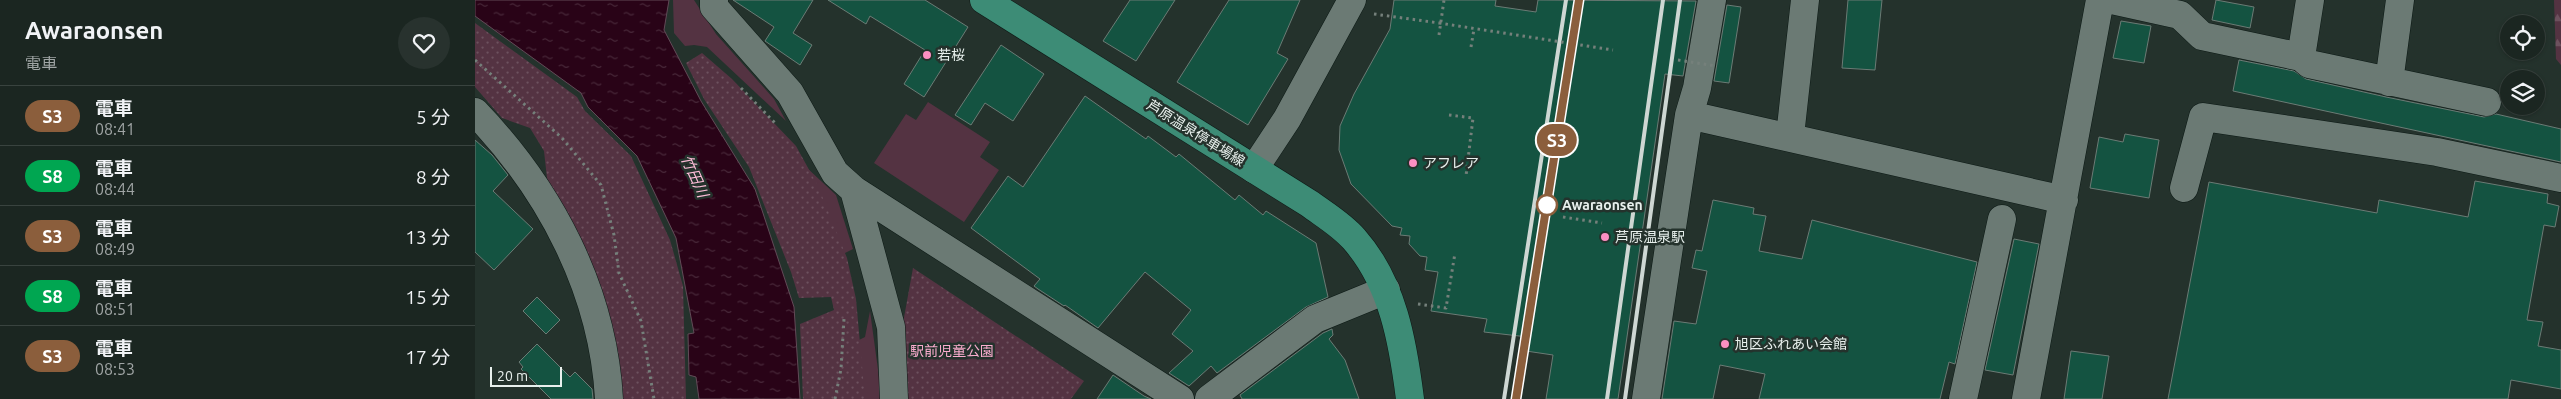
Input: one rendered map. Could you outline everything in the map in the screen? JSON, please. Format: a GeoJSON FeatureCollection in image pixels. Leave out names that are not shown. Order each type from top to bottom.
{"type":"FeatureCollection","features":[{"type":"Feature","properties":{"kind":"main road","name":"芦原温泉停車場線"},"geometry":{"type":"LineString","coordinates":[[984,0],[1254,169],[1340,226],[1373,264],[1386,290],[1399,331],[1410,399]]}},
{"type":"Feature","properties":{"kind":"street"},"geometry":{"type":"LineString","coordinates":[[714,0],[714,7],[790,93],[835,173],[854,190],[1180,399]]}},
{"type":"Feature","properties":{"kind":"street"},"geometry":{"type":"LineString","coordinates":[[1646,399],[1689,115],[1697,88],[1712,0]]}},
{"type":"Feature","properties":{"kind":"street"},"geometry":{"type":"LineString","coordinates":[[1790,136],[1805,0]]}},
{"type":"Feature","properties":{"kind":"street"},"geometry":{"type":"LineString","coordinates":[[2026,399],[2100,0]]}},
{"type":"Feature","properties":{"kind":"street"},"geometry":{"type":"LineString","coordinates":[[2112,0],[2180,15],[2202,36],[2301,57],[2309,64],[2487,102]]}},
{"type":"Feature","properties":{"kind":"street"},"geometry":{"type":"LineString","coordinates":[[2301,57],[2310,0]]}},
{"type":"Feature","properties":{"kind":"street"},"geometry":{"type":"LineString","coordinates":[[2389,82],[2400,0]]}},
{"type":"Feature","properties":{"kind":"street"},"geometry":{"type":"LineString","coordinates":[[1254,169],[1361,6]]}},
{"type":"Feature","properties":{"kind":"street"},"geometry":{"type":"LineString","coordinates":[[475,112],[489,126],[548,205],[582,270],[602,334],[607,365],[609,399]]}},
{"type":"Feature","properties":{"kind":"street"},"geometry":{"type":"LineString","coordinates":[[1689,115],[1790,136],[2064,200]]}},
{"type":"Feature","properties":{"kind":"street"},"geometry":{"type":"LineString","coordinates":[[2184,188],[2203,117],[2437,152],[2561,178]]}},
{"type":"Feature","properties":{"kind":"street"},"geometry":{"type":"LineString","coordinates":[[854,190],[891,327],[894,399]]}},
{"type":"Feature","properties":{"kind":"street"},"geometry":{"type":"LineString","coordinates":[[1963,399],[2002,219]]}},
{"type":"Feature","properties":{"kind":"street"},"geometry":{"type":"LineString","coordinates":[[1209,399],[1315,319],[1386,290]]}},
{"type":"Feature","properties":{"kind":"path"},"geometry":{"type":"LineString","coordinates":[[1439,35],[1443,0]]}},
{"type":"Feature","properties":{"kind":"path"},"geometry":{"type":"LineString","coordinates":[[1361,6],[1393,17],[1613,50]]}},
{"type":"Feature","properties":{"kind":"path"},"geometry":{"type":"LineString","coordinates":[[1471,48],[1474,29]]}},
{"type":"Feature","properties":{"kind":"path"},"geometry":{"type":"LineString","coordinates":[[475,60],[562,138],[601,185],[614,235],[619,273],[641,321],[654,399]]}},
{"type":"Feature","properties":{"kind":"path"},"geometry":{"type":"LineString","coordinates":[[1678,60],[1716,66]]}},
{"type":"Feature","properties":{"kind":"path"},"geometry":{"type":"LineString","coordinates":[[1449,115],[1473,118],[1465,176]]}},
{"type":"Feature","properties":{"kind":"path"},"geometry":{"type":"LineString","coordinates":[[1563,218],[1602,223]]}},
{"type":"Feature","properties":{"kind":"path"},"geometry":{"type":"LineString","coordinates":[[1412,303],[1446,308],[1455,253]]}},
{"type":"Feature","properties":{"kind":"path"},"geometry":{"type":"LineString","coordinates":[[835,399],[841,369],[844,319]]}},
{"type":"Feature","properties":{"kind":"green space"},"geometry":{"type":"Polygon","coordinates":[[[673,0],[694,0],[716,34],[774,99],[786,121],[707,47],[685,46],[674,33],[673,0]]]}},
{"type":"Feature","properties":{"kind":"green space"},"geometry":{"type":"Polygon","coordinates":[[[2554,0],[2561,0],[2561,65],[2556,59],[2554,0]]]}},
{"type":"Feature","properties":{"kind":"green space"},"geometry":{"type":"Polygon","coordinates":[[[475,23],[577,97],[585,111],[631,156],[670,240],[683,286],[686,399],[613,399],[548,187],[544,151],[530,128],[502,118],[475,87],[475,23]]]}},
{"type":"Feature","properties":{"kind":"green space"},"geometry":{"type":"Polygon","coordinates":[[[702,53],[732,79],[796,146],[818,186],[847,258],[856,299],[865,399],[803,399],[800,324],[834,310],[831,297],[799,298],[791,272],[749,167],[704,99],[686,63],[702,53]]]}},
{"type":"Feature","properties":{"kind":"green space"},"geometry":{"type":"Polygon","coordinates":[[[928,102],[990,142],[980,157],[999,170],[964,222],[874,163],[906,114],[916,120],[928,102]]]}},
{"type":"Feature","properties":{"kind":"green space"},"geometry":{"type":"Polygon","coordinates":[[[790,152],[836,195],[853,249],[837,257],[790,152]]]}},
{"type":"Feature","properties":{"kind":"green space","name":"駅前児童公園"},"geometry":{"type":"Polygon","coordinates":[[[913,268],[1084,381],[1071,399],[905,399],[903,323],[913,268]]]}},
{"type":"Feature","properties":{"kind":"green space"},"geometry":{"type":"Polygon","coordinates":[[[870,311],[882,399],[844,399],[851,344],[865,337],[870,311]]]}},
{"type":"Feature","properties":{"kind":"water","name":"竹田川"},"geometry":{"type":"Polygon","coordinates":[[[475,0],[669,0],[664,30],[701,101],[755,189],[794,307],[800,399],[699,399],[696,377],[689,375],[688,334],[694,333],[676,238],[637,156],[588,107],[581,93],[475,16],[475,0]]]}},
{"type":"Feature","properties":{"kind":"building"},"geometry":{"type":"Polygon","coordinates":[[[733,0],[813,0],[793,33],[812,45],[800,65],[765,41],[774,27],[733,0]]]}},
{"type":"Feature","properties":{"kind":"building"},"geometry":{"type":"Polygon","coordinates":[[[828,0],[925,0],[968,27],[924,97],[904,84],[925,50],[870,16],[866,24],[828,0]]]}},
{"type":"Feature","properties":{"kind":"building"},"geometry":{"type":"Polygon","coordinates":[[[1130,0],[1175,0],[1136,61],[1103,41],[1130,0]]]}},
{"type":"Feature","properties":{"kind":"building"},"geometry":{"type":"Polygon","coordinates":[[[1229,0],[1300,0],[1277,53],[1288,59],[1248,125],[1177,82],[1229,0]]]}},
{"type":"Feature","properties":{"kind":"building"},"geometry":{"type":"Polygon","coordinates":[[[1394,0],[1496,0],[1495,6],[1536,12],[1538,0],[1696,1],[1683,76],[1665,74],[1618,399],[1546,399],[1553,355],[1526,351],[1528,337],[1484,332],[1487,319],[1431,311],[1438,272],[1425,270],[1427,257],[1420,256],[1409,244],[1410,236],[1400,235],[1402,228],[1392,226],[1351,184],[1339,150],[1340,126],[1354,94],[1390,29],[1394,0]]]}},
{"type":"Feature","properties":{"kind":"building"},"geometry":{"type":"Polygon","coordinates":[[[1848,0],[1882,0],[1875,70],[1842,68],[1848,0]]]}},
{"type":"Feature","properties":{"kind":"building"},"geometry":{"type":"Polygon","coordinates":[[[2216,0],[2254,7],[2250,28],[2212,20],[2216,0]]]}},
{"type":"Feature","properties":{"kind":"building"},"geometry":{"type":"Polygon","coordinates":[[[1727,5],[1741,7],[1729,83],[1714,81],[1727,5]]]}},
{"type":"Feature","properties":{"kind":"building"},"geometry":{"type":"Polygon","coordinates":[[[2121,21],[2151,26],[2144,63],[2113,58],[2121,21]]]}},
{"type":"Feature","properties":{"kind":"building"},"geometry":{"type":"Polygon","coordinates":[[[1001,45],[1044,74],[1013,121],[985,103],[971,125],[955,115],[1001,45]]]}},
{"type":"Feature","properties":{"kind":"building"},"geometry":{"type":"Polygon","coordinates":[[[2239,60],[2294,71],[2306,79],[2386,97],[2484,117],[2496,114],[2561,129],[2561,162],[2233,91],[2239,60]]]}},
{"type":"Feature","properties":{"kind":"building"},"geometry":{"type":"Polygon","coordinates":[[[1085,96],[1146,139],[1148,136],[1176,157],[1179,154],[1235,200],[1239,195],[1263,215],[1266,211],[1316,243],[1328,297],[1306,307],[1217,373],[1211,366],[1189,386],[1169,373],[1193,351],[1172,334],[1191,310],[1145,272],[1098,328],[1034,286],[1040,279],[971,228],[1008,176],[1023,187],[1085,96]]]}},
{"type":"Feature","properties":{"kind":"building"},"geometry":{"type":"Polygon","coordinates":[[[2125,134],[2159,140],[2149,198],[2090,188],[2099,137],[2123,142],[2125,134]]]}},
{"type":"Feature","properties":{"kind":"building"},"geometry":{"type":"Polygon","coordinates":[[[475,140],[492,155],[508,175],[493,191],[533,229],[494,270],[475,252],[475,140]]]}},
{"type":"Feature","properties":{"kind":"building"},"geometry":{"type":"Polygon","coordinates":[[[2475,181],[2548,194],[2547,203],[2559,206],[2555,227],[2544,225],[2527,320],[2543,322],[2538,346],[2561,350],[2561,389],[2511,380],[2508,399],[2168,399],[2209,182],[2377,213],[2379,200],[2468,217],[2475,181]]]}},
{"type":"Feature","properties":{"kind":"building"},"geometry":{"type":"Polygon","coordinates":[[[1713,200],[1754,208],[1753,214],[1766,216],[1759,251],[1802,259],[1812,220],[1977,262],[1955,364],[1949,362],[1940,399],[1759,399],[1765,374],[1720,365],[1713,399],[1662,399],[1674,321],[1696,324],[1707,271],[1692,268],[1696,250],[1702,251],[1713,200]]]}},
{"type":"Feature","properties":{"kind":"building"},"geometry":{"type":"Polygon","coordinates":[[[2014,239],[2039,244],[2013,375],[1985,370],[2014,239]]]}},
{"type":"Feature","properties":{"kind":"building"},"geometry":{"type":"Polygon","coordinates":[[[537,297],[560,320],[546,334],[523,311],[537,297]]]}},
{"type":"Feature","properties":{"kind":"building"},"geometry":{"type":"Polygon","coordinates":[[[1332,329],[1333,335],[1329,339],[1345,360],[1359,399],[1242,399],[1240,395],[1323,333],[1332,329]]]}},
{"type":"Feature","properties":{"kind":"building"},"geometry":{"type":"Polygon","coordinates":[[[537,344],[570,377],[575,372],[592,389],[593,399],[551,399],[521,369],[523,367],[519,362],[537,344]]]}},
{"type":"Feature","properties":{"kind":"building"},"geometry":{"type":"Polygon","coordinates":[[[2071,351],[2109,356],[2102,399],[2064,399],[2071,351]]]}},
{"type":"Feature","properties":{"kind":"building"},"geometry":{"type":"Polygon","coordinates":[[[1113,375],[1144,396],[1151,399],[1097,399],[1113,375]]]}},
{"type":"Feature","properties":{"kind":"railway"},"geometry":{"type":"LineString","coordinates":[[1504,399],[1566,0]]}},
{"type":"Feature","properties":{"kind":"railway"},"geometry":{"type":"LineString","coordinates":[[1516,399],[1579,0]]}},
{"type":"Feature","properties":{"kind":"railway"},"geometry":{"type":"LineString","coordinates":[[1607,399],[1663,0]]}},
{"type":"Feature","properties":{"kind":"railway"},"geometry":{"type":"LineString","coordinates":[[1625,399],[1680,0]]}},
{"type":"Feature","properties":{"kind":"train","name":"S3"},"geometry":{"type":"LineString","coordinates":[[1516,399],[1579,0]]}},
{"type":"Feature","properties":{"kind":"place","name":"若桜"},"geometry":{"type":"Point","coordinates":[927,55]}},
{"type":"Feature","properties":{"kind":"place","name":"アフレア"},"geometry":{"type":"Point","coordinates":[1413,163]}},
{"type":"Feature","properties":{"kind":"place","name":"Awaraonsen"},"geometry":{"type":"Point","coordinates":[1547,205]}},
{"type":"Feature","properties":{"kind":"place","name":"芦原温泉駅"},"geometry":{"type":"Point","coordinates":[1605,237]}},
{"type":"Feature","properties":{"kind":"place","name":"旭区ふれあい会館"},"geometry":{"type":"Point","coordinates":[1725,344]}}]}
